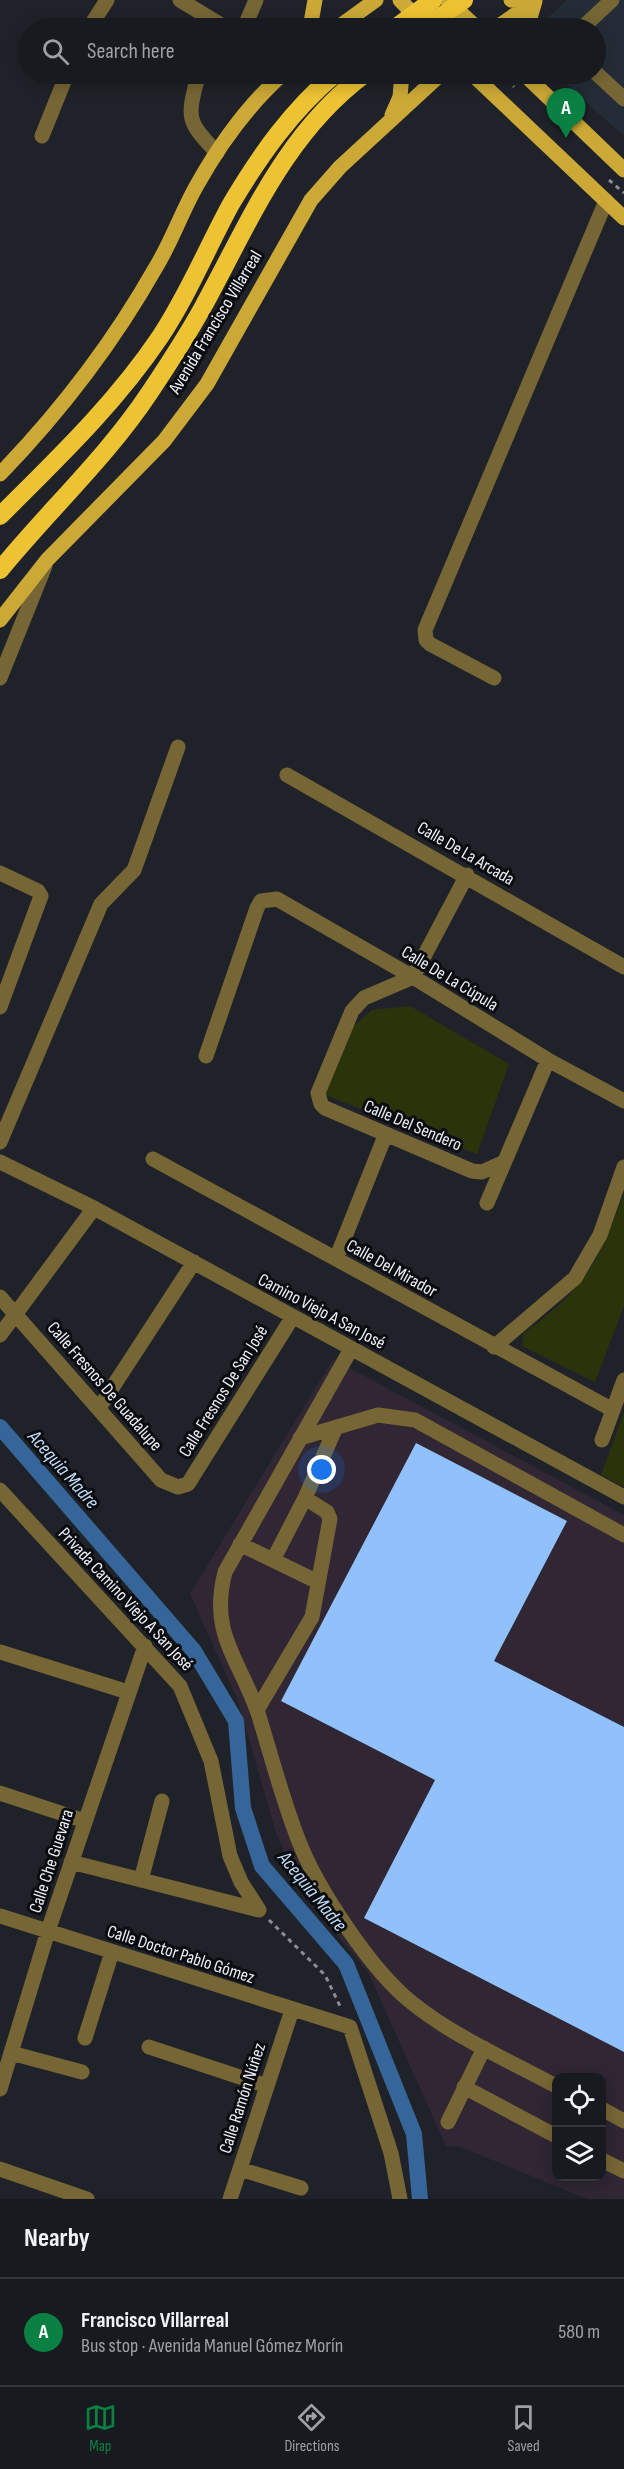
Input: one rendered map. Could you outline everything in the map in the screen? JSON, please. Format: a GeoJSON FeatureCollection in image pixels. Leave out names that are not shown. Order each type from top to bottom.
{"type":"FeatureCollection","features":[{"type":"Feature","properties":{"kind":"highway"},"geometry":{"type":"LineString","coordinates":[[425,18],[433,0]]}},
{"type":"Feature","properties":{"kind":"highway"},"geometry":{"type":"LineString","coordinates":[[432,18],[464,0]]}},
{"type":"Feature","properties":{"kind":"highway"},"geometry":{"type":"LineString","coordinates":[[0,516],[81,437],[121,390],[161,336],[231,206],[271,141],[303,103],[324,84]]}},
{"type":"Feature","properties":{"kind":"highway","name":"Avenida Francisco Villarreal"},"geometry":{"type":"LineString","coordinates":[[0,570],[130,420],[202,310],[276,169],[320,116],[353,84]]}},
{"type":"Feature","properties":{"kind":"main road"},"geometry":{"type":"LineString","coordinates":[[312,18],[315,0]]}},
{"type":"Feature","properties":{"kind":"main road"},"geometry":{"type":"LineString","coordinates":[[351,18],[376,0]]}},
{"type":"Feature","properties":{"kind":"main road"},"geometry":{"type":"LineString","coordinates":[[400,0],[416,18]]}},
{"type":"Feature","properties":{"kind":"main road"},"geometry":{"type":"LineString","coordinates":[[447,0],[466,18]]}},
{"type":"Feature","properties":{"kind":"main road"},"geometry":{"type":"LineString","coordinates":[[511,0],[535,0]]}},
{"type":"Feature","properties":{"kind":"main road"},"geometry":{"type":"LineString","coordinates":[[510,18],[535,0]]}},
{"type":"Feature","properties":{"kind":"main road"},"geometry":{"type":"LineString","coordinates":[[529,18],[535,0]]}},
{"type":"Feature","properties":{"kind":"main road"},"geometry":{"type":"LineString","coordinates":[[0,474],[87,374],[158,265],[196,186],[236,124],[271,84]]}},
{"type":"Feature","properties":{"kind":"main road"},"geometry":{"type":"LineString","coordinates":[[389,120],[400,97],[401,84]]}},
{"type":"Feature","properties":{"kind":"main road","name":"Avenida Francisco Villarreal"},"geometry":{"type":"LineString","coordinates":[[0,620],[47,560],[164,441],[207,384],[311,200],[340,167],[430,84]]}},
{"type":"Feature","properties":{"kind":"main road"},"geometry":{"type":"LineString","coordinates":[[483,84],[624,218]]}},
{"type":"Feature","properties":{"kind":"main road"},"geometry":{"type":"LineString","coordinates":[[539,84],[624,170]]}},
{"type":"Feature","properties":{"kind":"street"},"geometry":{"type":"LineString","coordinates":[[95,18],[107,0]]}},
{"type":"Feature","properties":{"kind":"street"},"geometry":{"type":"LineString","coordinates":[[180,0],[210,18]]}},
{"type":"Feature","properties":{"kind":"street"},"geometry":{"type":"LineString","coordinates":[[248,18],[256,0]]}},
{"type":"Feature","properties":{"kind":"street"},"geometry":{"type":"LineString","coordinates":[[593,18],[613,0],[624,5]]}},
{"type":"Feature","properties":{"kind":"street"},"geometry":{"type":"LineString","coordinates":[[606,82],[624,99]]}},
{"type":"Feature","properties":{"kind":"street"},"geometry":{"type":"LineString","coordinates":[[42,136],[63,84]]}},
{"type":"Feature","properties":{"kind":"street"},"geometry":{"type":"LineString","coordinates":[[196,84],[189,111],[196,130],[217,153]]}},
{"type":"Feature","properties":{"kind":"street"},"geometry":{"type":"LineString","coordinates":[[494,678],[430,644],[426,640],[425,630],[606,201]]}},
{"type":"Feature","properties":{"kind":"street"},"geometry":{"type":"LineString","coordinates":[[0,678],[47,560]]}},
{"type":"Feature","properties":{"kind":"street"},"geometry":{"type":"LineString","coordinates":[[0,1142],[101,904],[134,870],[178,747]]}},
{"type":"Feature","properties":{"kind":"street","name":"Calle De La Arcada"},"geometry":{"type":"LineString","coordinates":[[288,775],[624,967]]}},
{"type":"Feature","properties":{"kind":"street"},"geometry":{"type":"LineString","coordinates":[[0,873],[38,891],[41,897],[0,1007]]}},
{"type":"Feature","properties":{"kind":"street"},"geometry":{"type":"LineString","coordinates":[[413,977],[467,876]]}},
{"type":"Feature","properties":{"kind":"street","name":"Calle De La Cúpula"},"geometry":{"type":"LineString","coordinates":[[206,1056],[257,908],[261,901],[277,899],[413,977],[548,1060],[624,1101]]}},
{"type":"Feature","properties":{"kind":"street","name":"Calle Del Sendero"},"geometry":{"type":"LineString","coordinates":[[413,977],[364,998],[352,1011],[318,1093],[321,1104],[385,1136],[472,1171],[482,1172],[502,1163]]}},
{"type":"Feature","properties":{"kind":"street"},"geometry":{"type":"LineString","coordinates":[[487,1203],[502,1163],[548,1060]]}},
{"type":"Feature","properties":{"kind":"street"},"geometry":{"type":"LineString","coordinates":[[336,1259],[385,1136]]}},
{"type":"Feature","properties":{"kind":"street","name":"Calle Del Mirador"},"geometry":{"type":"LineString","coordinates":[[153,1159],[613,1410]]}},
{"type":"Feature","properties":{"kind":"street","name":"Camino Viejo A San José"},"geometry":{"type":"LineString","coordinates":[[0,1162],[194,1262],[292,1318],[624,1497]]}},
{"type":"Feature","properties":{"kind":"street"},"geometry":{"type":"LineString","coordinates":[[494,1347],[575,1278],[600,1235],[624,1167]]}},
{"type":"Feature","properties":{"kind":"street"},"geometry":{"type":"LineString","coordinates":[[0,1335],[93,1208]]}},
{"type":"Feature","properties":{"kind":"street"},"geometry":{"type":"LineString","coordinates":[[99,1408],[194,1262]]}},
{"type":"Feature","properties":{"kind":"street","name":"Calle Fresnos De Guadalupe"},"geometry":{"type":"LineString","coordinates":[[0,1297],[161,1480],[178,1487],[188,1484]]}},
{"type":"Feature","properties":{"kind":"street","name":"Calle Fresnos De San José"},"geometry":{"type":"LineString","coordinates":[[188,1484],[292,1318]]}},
{"type":"Feature","properties":{"kind":"street"},"geometry":{"type":"LineString","coordinates":[[351,1349],[225,1572],[220,1589],[220,1628],[257,1710],[298,1840],[337,1910],[362,1947],[410,2001],[484,2048],[552,2084]]}},
{"type":"Feature","properties":{"kind":"street"},"geometry":{"type":"LineString","coordinates":[[602,1440],[624,1380]]}},
{"type":"Feature","properties":{"kind":"street"},"geometry":{"type":"LineString","coordinates":[[300,1438],[378,1415],[415,1420],[433,1427],[624,1535]]}},
{"type":"Feature","properties":{"kind":"street"},"geometry":{"type":"LineString","coordinates":[[273,1560],[305,1498],[336,1427]]}},
{"type":"Feature","properties":{"kind":"street","name":"Privada Camino Viejo A San José"},"geometry":{"type":"LineString","coordinates":[[0,1490],[180,1686],[211,1761],[230,1856],[241,1882],[259,1910]]}},
{"type":"Feature","properties":{"kind":"street"},"geometry":{"type":"LineString","coordinates":[[257,1710],[312,1617],[330,1519],[327,1512],[305,1498]]}},
{"type":"Feature","properties":{"kind":"street"},"geometry":{"type":"LineString","coordinates":[[240,1544],[318,1582]]}},
{"type":"Feature","properties":{"kind":"street","name":"Calle Che Guevara"},"geometry":{"type":"LineString","coordinates":[[0,2090],[48,1931],[145,1646]]}},
{"type":"Feature","properties":{"kind":"street"},"geometry":{"type":"LineString","coordinates":[[0,1652],[128,1692]]}},
{"type":"Feature","properties":{"kind":"street"},"geometry":{"type":"LineString","coordinates":[[0,1793],[85,1821]]}},
{"type":"Feature","properties":{"kind":"street"},"geometry":{"type":"LineString","coordinates":[[141,1880],[162,1801]]}},
{"type":"Feature","properties":{"kind":"street"},"geometry":{"type":"LineString","coordinates":[[71,1862],[259,1910]]}},
{"type":"Feature","properties":{"kind":"street","name":"Calle Doctor Pablo Gómez"},"geometry":{"type":"LineString","coordinates":[[0,1916],[350,2027]]}},
{"type":"Feature","properties":{"kind":"street"},"geometry":{"type":"LineString","coordinates":[[85,2038],[112,1952]]}},
{"type":"Feature","properties":{"kind":"street","name":"Calle Ramón Núñez"},"geometry":{"type":"LineString","coordinates":[[230,2199],[292,2010]]}},
{"type":"Feature","properties":{"kind":"street"},"geometry":{"type":"LineString","coordinates":[[350,2027],[391,2153],[400,2199]]}},
{"type":"Feature","properties":{"kind":"street"},"geometry":{"type":"LineString","coordinates":[[0,2035],[13,2046],[82,2072]]}},
{"type":"Feature","properties":{"kind":"street"},"geometry":{"type":"LineString","coordinates":[[149,2047],[267,2086]]}},
{"type":"Feature","properties":{"kind":"street"},"geometry":{"type":"LineString","coordinates":[[448,2122],[484,2048]]}},
{"type":"Feature","properties":{"kind":"street"},"geometry":{"type":"LineString","coordinates":[[464,2087],[552,2134]]}},
{"type":"Feature","properties":{"kind":"street"},"geometry":{"type":"LineString","coordinates":[[606,2111],[624,2121]]}},
{"type":"Feature","properties":{"kind":"street"},"geometry":{"type":"LineString","coordinates":[[606,2162],[624,2171]]}},
{"type":"Feature","properties":{"kind":"street"},"geometry":{"type":"LineString","coordinates":[[0,2169],[87,2199]]}},
{"type":"Feature","properties":{"kind":"street"},"geometry":{"type":"LineString","coordinates":[[240,2169],[301,2188]]}},
{"type":"Feature","properties":{"kind":"path"},"geometry":{"type":"LineString","coordinates":[[609,180],[624,193]]}},
{"type":"Feature","properties":{"kind":"path"},"geometry":{"type":"LineString","coordinates":[[259,1910],[325,1975],[350,2027]]}},
{"type":"Feature","properties":{"kind":"shaded area"},"geometry":{"type":"Polygon","coordinates":[[[567,0],[624,0],[624,136],[566,84],[606,84],[606,18],[548,18],[567,0]]]}},
{"type":"Feature","properties":{"kind":"shaded area"},"geometry":{"type":"Polygon","coordinates":[[[333,1359],[624,1515],[624,2199],[588,2199],[460,2147],[446,2146],[368,1972],[307,1899],[277,1836],[238,1701],[190,1594],[333,1359]]]}},
{"type":"Feature","properties":{"kind":"green space"},"geometry":{"type":"Polygon","coordinates":[[[410,1006],[509,1064],[477,1154],[325,1095],[347,1032],[372,1010],[410,1006]]]}},
{"type":"Feature","properties":{"kind":"green space"},"geometry":{"type":"Polygon","coordinates":[[[624,1194],[624,1306],[595,1382],[522,1346],[524,1333],[562,1302],[587,1273],[606,1239],[624,1194]]]}},
{"type":"Feature","properties":{"kind":"green space"},"geometry":{"type":"Polygon","coordinates":[[[624,1412],[624,1487],[601,1475],[624,1412]]]}},
{"type":"Feature","properties":{"kind":"building"},"geometry":{"type":"Polygon","coordinates":[[[416,1443],[567,1521],[494,1661],[624,1727],[624,2052],[364,1918],[435,1780],[281,1701],[416,1443]]]}},
{"type":"Feature","properties":{"kind":"waterway","name":"Acequia Madre"},"geometry":{"type":"LineString","coordinates":[[0,1427],[194,1651],[236,1721],[243,1808],[262,1866],[346,1964],[414,2134],[420,2199]]}},
{"type":"Feature","properties":{"kind":"place","name":"Francisco Villarreal"},"geometry":{"type":"Point","coordinates":[566,138]}}]}
